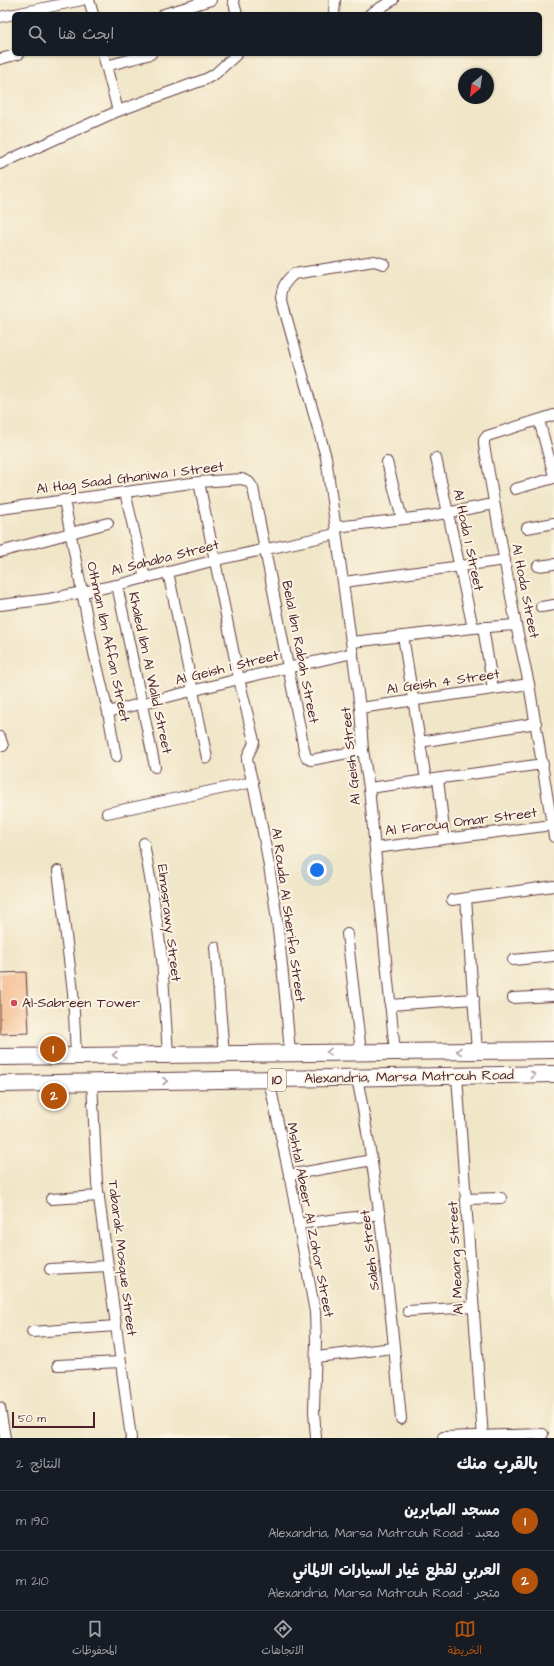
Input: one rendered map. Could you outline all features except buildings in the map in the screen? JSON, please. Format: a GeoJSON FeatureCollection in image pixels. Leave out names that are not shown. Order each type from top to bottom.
{"type":"FeatureCollection","features":[{"type":"Feature","properties":{"kind":"main road","name":"Alexandria, Marsa Matrouh Road"},"geometry":{"type":"LineString","coordinates":[[0,1057],[554,1050]]}},
{"type":"Feature","properties":{"kind":"main road"},"geometry":{"type":"LineString","coordinates":[[136,1055],[138,1081]]}},
{"type":"Feature","properties":{"kind":"main road","name":"Alexandria, Marsa Matrouh Road"},"geometry":{"type":"LineString","coordinates":[[0,1084],[554,1074]]}},
{"type":"Feature","properties":{"kind":"street"},"geometry":{"type":"LineString","coordinates":[[25,12],[82,0]]}},
{"type":"Feature","properties":{"kind":"street"},"geometry":{"type":"LineString","coordinates":[[90,0],[93,12]]}},
{"type":"Feature","properties":{"kind":"street"},"geometry":{"type":"LineString","coordinates":[[171,12],[211,0]]}},
{"type":"Feature","properties":{"kind":"street"},"geometry":{"type":"LineString","coordinates":[[233,0],[236,12]]}},
{"type":"Feature","properties":{"kind":"street"},"geometry":{"type":"LineString","coordinates":[[334,12],[335,0]]}},
{"type":"Feature","properties":{"kind":"street"},"geometry":{"type":"LineString","coordinates":[[373,12],[393,0]]}},
{"type":"Feature","properties":{"kind":"street"},"geometry":{"type":"LineString","coordinates":[[0,17],[12,15]]}},
{"type":"Feature","properties":{"kind":"street"},"geometry":{"type":"LineString","coordinates":[[0,59],[12,56]]}},
{"type":"Feature","properties":{"kind":"street"},"geometry":{"type":"LineString","coordinates":[[104,56],[118,111]]}},
{"type":"Feature","properties":{"kind":"street"},"geometry":{"type":"LineString","coordinates":[[106,66],[144,56]]}},
{"type":"Feature","properties":{"kind":"street"},"geometry":{"type":"LineString","coordinates":[[0,164],[118,111],[206,79],[216,74],[236,56]]}},
{"type":"Feature","properties":{"kind":"street","name":"Al Geish Street"},"geometry":{"type":"LineString","coordinates":[[384,264],[374,261],[294,274],[286,280],[282,289],[281,298],[326,457],[360,708],[363,750],[369,788],[395,1052]]}},
{"type":"Feature","properties":{"kind":"street"},"geometry":{"type":"LineString","coordinates":[[515,489],[554,477],[551,454],[539,420],[554,415]]}},
{"type":"Feature","properties":{"kind":"street","name":"Al Hoda Street"},"geometry":{"type":"LineString","coordinates":[[539,420],[487,436],[484,440],[484,445],[516,625],[536,723],[554,837]]}},
{"type":"Feature","properties":{"kind":"street","name":"Al Hoda 1 Street"},"geometry":{"type":"LineString","coordinates":[[436,458],[460,567],[478,628],[493,689]]}},
{"type":"Feature","properties":{"kind":"street"},"geometry":{"type":"LineString","coordinates":[[387,462],[402,519]]}},
{"type":"Feature","properties":{"kind":"street","name":"Al Hag Saad Ghaniwa 1 Street"},"geometry":{"type":"LineString","coordinates":[[0,509],[199,482],[242,479],[249,482],[253,488],[254,495]]}},
{"type":"Feature","properties":{"kind":"street","name":"Al Rouda Al Sherifa Street"},"geometry":{"type":"LineString","coordinates":[[199,482],[239,679],[254,741],[253,749],[247,757],[267,850],[282,953],[290,1053]]}},
{"type":"Feature","properties":{"kind":"street"},"geometry":{"type":"LineString","coordinates":[[125,492],[145,578]]}},
{"type":"Feature","properties":{"kind":"street","name":"Belal Ibn Rabah Street"},"geometry":{"type":"LineString","coordinates":[[254,495],[307,758],[311,760],[363,750]]}},
{"type":"Feature","properties":{"kind":"street","name":"Othman Ibn Affan Street"},"geometry":{"type":"LineString","coordinates":[[64,500],[116,757]]}},
{"type":"Feature","properties":{"kind":"street","name":"Al Sahaba Street"},"geometry":{"type":"LineString","coordinates":[[0,605],[48,599],[117,585],[336,530],[494,504]]}},
{"type":"Feature","properties":{"kind":"street"},"geometry":{"type":"LineString","coordinates":[[0,552],[108,523]]}},
{"type":"Feature","properties":{"kind":"street"},"geometry":{"type":"LineString","coordinates":[[527,528],[554,523]]}},
{"type":"Feature","properties":{"kind":"street"},"geometry":{"type":"LineString","coordinates":[[344,582],[505,560]]}},
{"type":"Feature","properties":{"kind":"street"},"geometry":{"type":"LineString","coordinates":[[538,566],[554,564]]}},
{"type":"Feature","properties":{"kind":"street"},"geometry":{"type":"LineString","coordinates":[[168,572],[207,758]]}},
{"type":"Feature","properties":{"kind":"street","name":"Khaled Ibn Al Walid Street"},"geometry":{"type":"LineString","coordinates":[[117,585],[155,767]]}},
{"type":"Feature","properties":{"kind":"street"},"geometry":{"type":"LineString","coordinates":[[541,607],[554,605]]}},
{"type":"Feature","properties":{"kind":"street"},"geometry":{"type":"LineString","coordinates":[[352,642],[516,625]]}},
{"type":"Feature","properties":{"kind":"street"},"geometry":{"type":"LineString","coordinates":[[403,636],[426,780]]}},
{"type":"Feature","properties":{"kind":"street","name":"Al Geish 1 Street"},"geometry":{"type":"LineString","coordinates":[[108,712],[288,667],[353,653]]}},
{"type":"Feature","properties":{"kind":"street","name":"Al Geish 4 Street"},"geometry":{"type":"LineString","coordinates":[[360,708],[529,684]]}},
{"type":"Feature","properties":{"kind":"street"},"geometry":{"type":"LineString","coordinates":[[420,742],[536,723]]}},
{"type":"Feature","properties":{"kind":"street"},"geometry":{"type":"LineString","coordinates":[[369,788],[543,764]]}},
{"type":"Feature","properties":{"kind":"street"},"geometry":{"type":"LineString","coordinates":[[438,779],[445,838]]}},
{"type":"Feature","properties":{"kind":"street"},"geometry":{"type":"LineString","coordinates":[[107,813],[253,782]]}},
{"type":"Feature","properties":{"kind":"street","name":"Al Farouq Omar Street"},"geometry":{"type":"LineString","coordinates":[[375,848],[552,825]]}},
{"type":"Feature","properties":{"kind":"street","name":"Elmasrawy Street"},"geometry":{"type":"LineString","coordinates":[[144,843],[162,958],[168,1055]]}},
{"type":"Feature","properties":{"kind":"street"},"geometry":{"type":"LineString","coordinates":[[58,871],[73,992],[76,1056]]}},
{"type":"Feature","properties":{"kind":"street"},"geometry":{"type":"LineString","coordinates":[[452,900],[554,886]]}},
{"type":"Feature","properties":{"kind":"street"},"geometry":{"type":"LineString","coordinates":[[466,898],[478,1051]]}},
{"type":"Feature","properties":{"kind":"street"},"geometry":{"type":"LineString","coordinates":[[347,934],[361,1052]]}},
{"type":"Feature","properties":{"kind":"street"},"geometry":{"type":"LineString","coordinates":[[215,947],[224,1054]]}},
{"type":"Feature","properties":{"kind":"street"},"geometry":{"type":"LineString","coordinates":[[513,960],[554,956]]}},
{"type":"Feature","properties":{"kind":"street"},"geometry":{"type":"LineString","coordinates":[[513,998],[554,996]]}},
{"type":"Feature","properties":{"kind":"street"},"geometry":{"type":"LineString","coordinates":[[390,1005],[474,999]]}},
{"type":"Feature","properties":{"kind":"street","name":"Al Meaarg Street"},"geometry":{"type":"LineString","coordinates":[[457,1076],[472,1307],[483,1437]]}},
{"type":"Feature","properties":{"kind":"street","name":"Saleh Street"},"geometry":{"type":"LineString","coordinates":[[357,1078],[380,1214],[401,1419]]}},
{"type":"Feature","properties":{"kind":"street","name":"Mshtal Abeer Al Zohor Street"},"geometry":{"type":"LineString","coordinates":[[269,1080],[315,1312],[316,1357],[314,1411],[316,1438]]}},
{"type":"Feature","properties":{"kind":"street","name":"Tabarak Mosque Street"},"geometry":{"type":"LineString","coordinates":[[92,1082],[99,1196],[131,1438]]}},
{"type":"Feature","properties":{"kind":"street"},"geometry":{"type":"LineString","coordinates":[[289,1175],[372,1160]]}},
{"type":"Feature","properties":{"kind":"street"},"geometry":{"type":"LineString","coordinates":[[51,1199],[99,1196]]}},
{"type":"Feature","properties":{"kind":"street"},"geometry":{"type":"LineString","coordinates":[[466,1199],[501,1198]]}},
{"type":"Feature","properties":{"kind":"street"},"geometry":{"type":"LineString","coordinates":[[298,1224],[380,1214]]}},
{"type":"Feature","properties":{"kind":"street"},"geometry":{"type":"LineString","coordinates":[[50,1269],[108,1266]]}},
{"type":"Feature","properties":{"kind":"street"},"geometry":{"type":"LineString","coordinates":[[408,1311],[472,1307]]}},
{"type":"Feature","properties":{"kind":"street"},"geometry":{"type":"LineString","coordinates":[[32,1332],[116,1326]]}},
{"type":"Feature","properties":{"kind":"street"},"geometry":{"type":"LineString","coordinates":[[316,1357],[394,1348]]}},
{"type":"Feature","properties":{"kind":"street"},"geometry":{"type":"LineString","coordinates":[[58,1365],[121,1362]]}},
{"type":"Feature","properties":{"kind":"street"},"geometry":{"type":"LineString","coordinates":[[0,1408],[4,1438]]}},
{"type":"Feature","properties":{"kind":"street"},"geometry":{"type":"LineString","coordinates":[[443,1437],[543,1434]]}},
{"type":"Feature","properties":{"kind":"place","name":"Al-Sabreen Tower"},"geometry":{"type":"Point","coordinates":[14,1003]}},
{"type":"Feature","properties":{"kind":"place","name":"مسجد الصابرين"},"geometry":{"type":"Point","coordinates":[53,1049]}},
{"type":"Feature","properties":{"kind":"place","name":"العربي لقطع غيار السيارات الالماني"},"geometry":{"type":"Point","coordinates":[54,1096]}}]}
